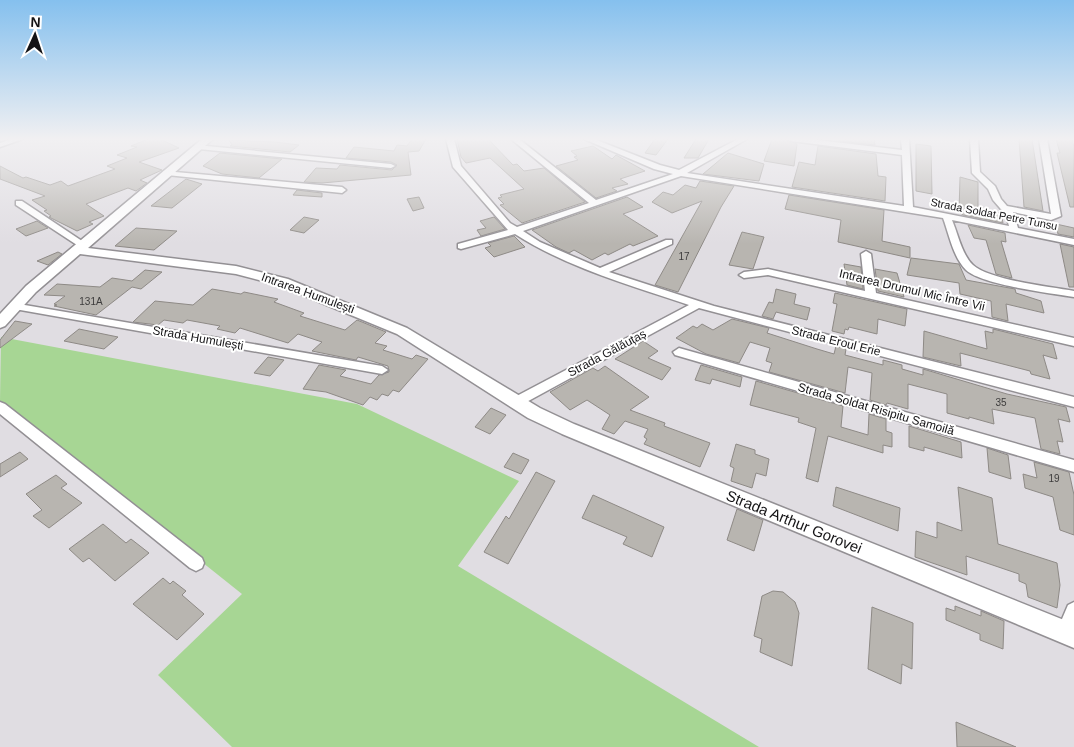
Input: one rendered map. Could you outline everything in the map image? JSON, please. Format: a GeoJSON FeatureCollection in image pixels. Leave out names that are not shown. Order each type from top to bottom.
{"type":"FeatureCollection","features":[{"type":"Feature","properties":{"kind":"street"},"geometry":{"type":"LineString","coordinates":[[0,323],[14,306],[166,174]]}},
{"type":"Feature","properties":{"kind":"street"},"geometry":{"type":"LineString","coordinates":[[176,174],[342,190]]}},
{"type":"Feature","properties":{"kind":"street","name":"Strada Eroul Erie"},"geometry":{"type":"LineString","coordinates":[[462,174],[515,231],[551,251],[600,272],[697,304],[1074,402]]}},
{"type":"Feature","properties":{"kind":"street"},"geometry":{"type":"LineString","coordinates":[[558,174],[596,204]]}},
{"type":"Feature","properties":{"kind":"street"},"geometry":{"type":"LineString","coordinates":[[461,246],[515,231],[678,174]]}},
{"type":"Feature","properties":{"kind":"street","name":"Strada Soldat Petre Tunsu"},"geometry":{"type":"LineString","coordinates":[[685,174],[946,215],[1074,242]]}},
{"type":"Feature","properties":{"kind":"street"},"geometry":{"type":"LineString","coordinates":[[907,174],[909,209]]}},
{"type":"Feature","properties":{"kind":"street"},"geometry":{"type":"LineString","coordinates":[[977,174],[992,188],[994,197],[1012,218],[1014,229]]}},
{"type":"Feature","properties":{"kind":"street"},"geometry":{"type":"LineString","coordinates":[[1005,208],[1051,217],[1057,216],[1049,174]]}},
{"type":"Feature","properties":{"kind":"street"},"geometry":{"type":"LineString","coordinates":[[19,203],[80,247]]}},
{"type":"Feature","properties":{"kind":"street"},"geometry":{"type":"LineString","coordinates":[[946,215],[966,262],[972,270],[983,275],[1074,294]]}},
{"type":"Feature","properties":{"kind":"street"},"geometry":{"type":"LineString","coordinates":[[600,272],[669,242]]}},
{"type":"Feature","properties":{"kind":"street","name":"Intrarea Humulești"},"geometry":{"type":"LineString","coordinates":[[80,247],[236,270],[283,282],[402,331],[516,402]]}},
{"type":"Feature","properties":{"kind":"street"},"geometry":{"type":"LineString","coordinates":[[866,254],[871,295]]}},
{"type":"Feature","properties":{"kind":"street","name":"Intrarea Drumul Mic Între Vii"},"geometry":{"type":"LineString","coordinates":[[744,275],[768,272],[1074,342]]}},
{"type":"Feature","properties":{"kind":"street","name":"Strada Gălăuțaș"},"geometry":{"type":"LineString","coordinates":[[516,402],[697,304]]}},
{"type":"Feature","properties":{"kind":"street","name":"Strada Humulești"},"geometry":{"type":"LineString","coordinates":[[14,306],[382,370]]}},
{"type":"Feature","properties":{"kind":"street","name":"Strada Soldat Risipitu Samoilă"},"geometry":{"type":"LineString","coordinates":[[679,352],[1074,466]]}},
{"type":"Feature","properties":{"kind":"street","name":"Strada Arthur Gorovei"},"geometry":{"type":"LineString","coordinates":[[516,402],[549,421],[1069,634]]}},
{"type":"Feature","properties":{"kind":"street"},"geometry":{"type":"LineString","coordinates":[[0,407],[196,563]]}},
{"type":"Feature","properties":{"kind":"street"},"geometry":{"type":"LineString","coordinates":[[1069,634],[1074,611]]}},
{"type":"Feature","properties":{"kind":"green space"},"geometry":{"type":"Polygon","coordinates":[[[1,337],[357,404],[519,481],[458,566],[759,747],[232,747],[158,675],[242,594],[0,401],[1,337]]]}},
{"type":"Feature","properties":{"kind":"building"},"geometry":{"type":"Polygon","coordinates":[[[0,174],[15,174],[23,178],[26,177],[50,185],[61,181],[68,186],[102,174],[154,174],[140,180],[147,183],[136,191],[128,188],[86,204],[104,216],[89,222],[93,224],[77,231],[49,217],[51,216],[44,211],[47,210],[32,200],[45,196],[0,179],[0,174]]]}},
{"type":"Feature","properties":{"kind":"building"},"geometry":{"type":"Polygon","coordinates":[[[222,174],[264,174],[259,178],[222,174]]]}},
{"type":"Feature","properties":{"kind":"building"},"geometry":{"type":"Polygon","coordinates":[[[311,174],[411,175],[322,183],[304,182],[311,174]]]}},
{"type":"Feature","properties":{"kind":"building"},"geometry":{"type":"Polygon","coordinates":[[[507,174],[551,174],[585,202],[522,223],[500,205],[504,204],[498,198],[502,197],[500,195],[524,189],[507,174]]]}},
{"type":"Feature","properties":{"kind":"building"},"geometry":{"type":"Polygon","coordinates":[[[566,174],[636,174],[620,179],[628,184],[612,188],[617,191],[596,198],[566,174]]]}},
{"type":"Feature","properties":{"kind":"building"},"geometry":{"type":"Polygon","coordinates":[[[703,174],[761,174],[759,181],[703,174]]]}},
{"type":"Feature","properties":{"kind":"building"},"geometry":{"type":"Polygon","coordinates":[[[796,174],[878,174],[878,176],[886,177],[885,201],[792,187],[796,174]]]}},
{"type":"Feature","properties":{"kind":"building"},"geometry":{"type":"Polygon","coordinates":[[[916,174],[932,174],[932,194],[916,191],[916,174]]]}},
{"type":"Feature","properties":{"kind":"building"},"geometry":{"type":"Polygon","coordinates":[[[1022,174],[1037,174],[1043,211],[1024,207],[1022,174]]]}},
{"type":"Feature","properties":{"kind":"building"},"geometry":{"type":"Polygon","coordinates":[[[1062,174],[1074,174],[1074,207],[1070,207],[1062,174]]]}},
{"type":"Feature","properties":{"kind":"building"},"geometry":{"type":"Polygon","coordinates":[[[960,177],[978,182],[978,209],[1001,213],[1003,223],[963,215],[959,212],[960,177]]]}},
{"type":"Feature","properties":{"kind":"building"},"geometry":{"type":"Polygon","coordinates":[[[186,179],[202,184],[172,208],[151,206],[186,179]]]}},
{"type":"Feature","properties":{"kind":"building"},"geometry":{"type":"Polygon","coordinates":[[[700,181],[734,186],[721,207],[678,292],[655,285],[702,201],[672,213],[652,202],[663,192],[673,195],[685,185],[696,188],[700,181]]]}},
{"type":"Feature","properties":{"kind":"building"},"geometry":{"type":"Polygon","coordinates":[[[297,190],[322,193],[322,197],[293,195],[297,190]]]}},
{"type":"Feature","properties":{"kind":"building"},"geometry":{"type":"Polygon","coordinates":[[[789,195],[884,210],[882,241],[910,247],[910,258],[838,242],[841,220],[785,209],[789,195]]]}},
{"type":"Feature","properties":{"kind":"building"},"geometry":{"type":"Polygon","coordinates":[[[419,197],[424,208],[413,211],[407,199],[419,197]]]}},
{"type":"Feature","properties":{"kind":"building"},"geometry":{"type":"Polygon","coordinates":[[[627,197],[643,207],[623,214],[658,236],[633,246],[630,244],[608,255],[605,253],[592,260],[574,250],[569,253],[556,247],[532,230],[627,197]]]}},
{"type":"Feature","properties":{"kind":"building"},"geometry":{"type":"Polygon","coordinates":[[[304,217],[319,220],[304,233],[290,230],[304,217]]]}},
{"type":"Feature","properties":{"kind":"building"},"geometry":{"type":"Polygon","coordinates":[[[494,217],[505,229],[481,236],[477,230],[486,228],[480,221],[494,217]]]}},
{"type":"Feature","properties":{"kind":"building"},"geometry":{"type":"Polygon","coordinates":[[[37,221],[48,228],[26,236],[16,229],[37,221]]]}},
{"type":"Feature","properties":{"kind":"building"},"geometry":{"type":"Polygon","coordinates":[[[1056,224],[1074,228],[1074,237],[1058,234],[1056,224]]]}},
{"type":"Feature","properties":{"kind":"building"},"geometry":{"type":"Polygon","coordinates":[[[968,225],[1005,233],[1006,242],[1001,241],[1012,278],[996,274],[986,240],[974,238],[968,225]]]}},
{"type":"Feature","properties":{"kind":"building"},"geometry":{"type":"Polygon","coordinates":[[[136,228],[177,231],[154,250],[115,246],[136,228]]]}},
{"type":"Feature","properties":{"kind":"building"},"geometry":{"type":"Polygon","coordinates":[[[742,232],[764,237],[753,269],[729,265],[742,232]]]}},
{"type":"Feature","properties":{"kind":"building"},"geometry":{"type":"Polygon","coordinates":[[[514,236],[525,247],[494,257],[485,248],[491,246],[488,243],[514,236]]]}},
{"type":"Feature","properties":{"kind":"building"},"geometry":{"type":"Polygon","coordinates":[[[1060,244],[1074,247],[1074,287],[1069,287],[1060,244]]]}},
{"type":"Feature","properties":{"kind":"building"},"geometry":{"type":"Polygon","coordinates":[[[58,252],[62,254],[48,265],[37,261],[58,252]]]}},
{"type":"Feature","properties":{"kind":"building"},"geometry":{"type":"Polygon","coordinates":[[[911,258],[959,264],[966,280],[1015,289],[1016,293],[1041,301],[1044,313],[1006,304],[1008,321],[992,317],[991,301],[960,294],[959,283],[907,275],[911,258]]]}},
{"type":"Feature","properties":{"kind":"building"},"geometry":{"type":"Polygon","coordinates":[[[844,264],[861,267],[863,289],[847,285],[844,264]]]}},
{"type":"Feature","properties":{"kind":"building"},"geometry":{"type":"Polygon","coordinates":[[[875,269],[897,273],[904,297],[878,291],[875,269]]]}},
{"type":"Feature","properties":{"kind":"building"},"geometry":{"type":"Polygon","coordinates":[[[145,270],[162,272],[141,289],[132,287],[96,315],[54,306],[65,296],[44,295],[57,284],[100,287],[112,278],[132,281],[145,270]]]}},
{"type":"Feature","properties":{"kind":"building"},"geometry":{"type":"Polygon","coordinates":[[[212,289],[241,294],[244,292],[278,299],[274,302],[304,313],[300,316],[345,330],[357,320],[386,332],[375,343],[387,346],[383,350],[412,359],[416,355],[428,359],[399,392],[393,390],[388,396],[382,394],[377,400],[370,397],[363,405],[326,392],[303,389],[319,365],[346,370],[340,376],[371,384],[379,375],[389,372],[388,366],[358,357],[356,360],[312,351],[322,342],[298,334],[288,343],[240,328],[235,333],[217,329],[220,326],[187,320],[183,323],[164,320],[158,325],[133,322],[155,301],[193,305],[212,289]]]}},
{"type":"Feature","properties":{"kind":"building"},"geometry":{"type":"Polygon","coordinates":[[[776,289],[796,294],[794,304],[810,308],[807,320],[776,312],[773,319],[762,316],[769,302],[773,303],[776,289]]]}},
{"type":"Feature","properties":{"kind":"building"},"geometry":{"type":"Polygon","coordinates":[[[835,293],[907,309],[905,326],[878,319],[877,334],[849,327],[848,330],[845,329],[844,334],[832,331],[837,304],[833,303],[835,293]]]}},
{"type":"Feature","properties":{"kind":"building"},"geometry":{"type":"Polygon","coordinates":[[[732,319],[769,328],[767,333],[834,354],[836,346],[846,349],[845,355],[883,365],[883,360],[902,365],[902,369],[923,375],[923,369],[1007,394],[1066,407],[1070,422],[1058,419],[1063,442],[1057,441],[1060,454],[1041,449],[1035,418],[992,409],[994,424],[969,417],[969,419],[947,413],[947,394],[908,384],[908,409],[887,403],[886,405],[870,400],[872,373],[848,367],[845,393],[769,372],[772,363],[766,361],[770,348],[750,342],[739,363],[706,354],[676,338],[693,326],[697,328],[702,324],[713,330],[732,319]]]}},
{"type":"Feature","properties":{"kind":"building"},"geometry":{"type":"Polygon","coordinates":[[[15,321],[32,324],[0,348],[0,340],[15,321]]]}},
{"type":"Feature","properties":{"kind":"building"},"geometry":{"type":"Polygon","coordinates":[[[79,329],[118,337],[104,349],[64,341],[79,329]]]}},
{"type":"Feature","properties":{"kind":"building"},"geometry":{"type":"Polygon","coordinates":[[[993,329],[1053,344],[1057,359],[1043,355],[1050,379],[1031,374],[1030,371],[960,353],[961,366],[923,357],[924,331],[987,349],[985,331],[993,333],[993,329]]]}},
{"type":"Feature","properties":{"kind":"building"},"geometry":{"type":"Polygon","coordinates":[[[643,341],[658,351],[648,358],[671,368],[662,380],[615,359],[643,341]]]}},
{"type":"Feature","properties":{"kind":"building"},"geometry":{"type":"Polygon","coordinates":[[[268,357],[284,360],[270,376],[254,373],[268,357]]]}},
{"type":"Feature","properties":{"kind":"building"},"geometry":{"type":"Polygon","coordinates":[[[701,365],[742,377],[740,387],[712,379],[710,384],[695,380],[701,365]]]}},
{"type":"Feature","properties":{"kind":"building"},"geometry":{"type":"Polygon","coordinates":[[[605,366],[649,397],[630,410],[665,423],[664,426],[710,443],[700,467],[644,444],[647,439],[644,437],[648,429],[625,421],[614,434],[602,429],[610,415],[587,400],[570,410],[550,392],[593,368],[598,371],[605,366]]]}},
{"type":"Feature","properties":{"kind":"building"},"geometry":{"type":"Polygon","coordinates":[[[756,381],[843,406],[841,427],[868,435],[869,414],[886,419],[886,431],[892,433],[892,447],[883,445],[883,453],[828,436],[818,482],[806,478],[816,428],[798,422],[799,418],[750,405],[756,381]]]}},
{"type":"Feature","properties":{"kind":"building"},"geometry":{"type":"Polygon","coordinates":[[[491,408],[506,415],[490,434],[475,427],[491,408]]]}},
{"type":"Feature","properties":{"kind":"building"},"geometry":{"type":"Polygon","coordinates":[[[909,426],[961,442],[962,458],[924,447],[924,451],[909,447],[909,426]]]}},
{"type":"Feature","properties":{"kind":"building"},"geometry":{"type":"Polygon","coordinates":[[[736,444],[755,450],[755,454],[769,459],[766,476],[756,473],[752,488],[731,481],[734,468],[730,466],[736,444]]]}},
{"type":"Feature","properties":{"kind":"building"},"geometry":{"type":"Polygon","coordinates":[[[987,448],[1008,455],[1011,479],[989,472],[987,448]]]}},
{"type":"Feature","properties":{"kind":"building"},"geometry":{"type":"Polygon","coordinates":[[[20,452],[28,459],[0,477],[0,464],[20,452]]]}},
{"type":"Feature","properties":{"kind":"building"},"geometry":{"type":"Polygon","coordinates":[[[513,453],[529,460],[521,474],[504,467],[513,453]]]}},
{"type":"Feature","properties":{"kind":"building"},"geometry":{"type":"Polygon","coordinates":[[[1034,462],[1069,472],[1074,495],[1074,535],[1060,530],[1053,497],[1025,488],[1023,474],[1037,478],[1034,462]]]}},
{"type":"Feature","properties":{"kind":"building"},"geometry":{"type":"Polygon","coordinates":[[[536,472],[555,481],[508,564],[484,552],[506,516],[509,519],[536,472]]]}},
{"type":"Feature","properties":{"kind":"building"},"geometry":{"type":"Polygon","coordinates":[[[56,475],[67,484],[61,488],[82,503],[49,528],[33,516],[42,510],[26,494],[56,475]]]}},
{"type":"Feature","properties":{"kind":"building"},"geometry":{"type":"Polygon","coordinates":[[[836,487],[900,508],[898,531],[833,506],[836,487]]]}},
{"type":"Feature","properties":{"kind":"building"},"geometry":{"type":"Polygon","coordinates":[[[958,487],[992,498],[998,544],[1057,563],[1060,585],[1057,608],[1028,597],[1026,584],[1019,581],[1019,574],[966,556],[967,575],[915,557],[916,531],[937,538],[937,522],[962,531],[958,487]]]}},
{"type":"Feature","properties":{"kind":"building"},"geometry":{"type":"Polygon","coordinates":[[[593,495],[664,527],[652,557],[623,544],[627,537],[582,518],[593,495]]]}},
{"type":"Feature","properties":{"kind":"building"},"geometry":{"type":"Polygon","coordinates":[[[737,509],[763,520],[754,551],[727,540],[737,509]]]}},
{"type":"Feature","properties":{"kind":"building"},"geometry":{"type":"Polygon","coordinates":[[[103,524],[126,543],[131,539],[149,553],[115,581],[89,558],[83,562],[69,549],[103,524]]]}},
{"type":"Feature","properties":{"kind":"building"},"geometry":{"type":"Polygon","coordinates":[[[163,578],[170,584],[173,581],[186,591],[182,595],[204,614],[177,640],[133,604],[163,578]]]}},
{"type":"Feature","properties":{"kind":"building"},"geometry":{"type":"Polygon","coordinates":[[[773,591],[783,592],[795,602],[799,613],[792,666],[760,652],[762,639],[754,636],[762,596],[773,591]]]}},
{"type":"Feature","properties":{"kind":"building"},"geometry":{"type":"Polygon","coordinates":[[[955,606],[981,616],[981,611],[1004,621],[1003,649],[980,640],[980,634],[946,620],[946,608],[955,611],[955,606]]]}},
{"type":"Feature","properties":{"kind":"building"},"geometry":{"type":"Polygon","coordinates":[[[872,607],[913,623],[912,669],[902,664],[901,684],[868,669],[872,607]]]}},
{"type":"Feature","properties":{"kind":"building"},"geometry":{"type":"Polygon","coordinates":[[[956,722],[1016,747],[957,747],[956,722]]]}}]}
